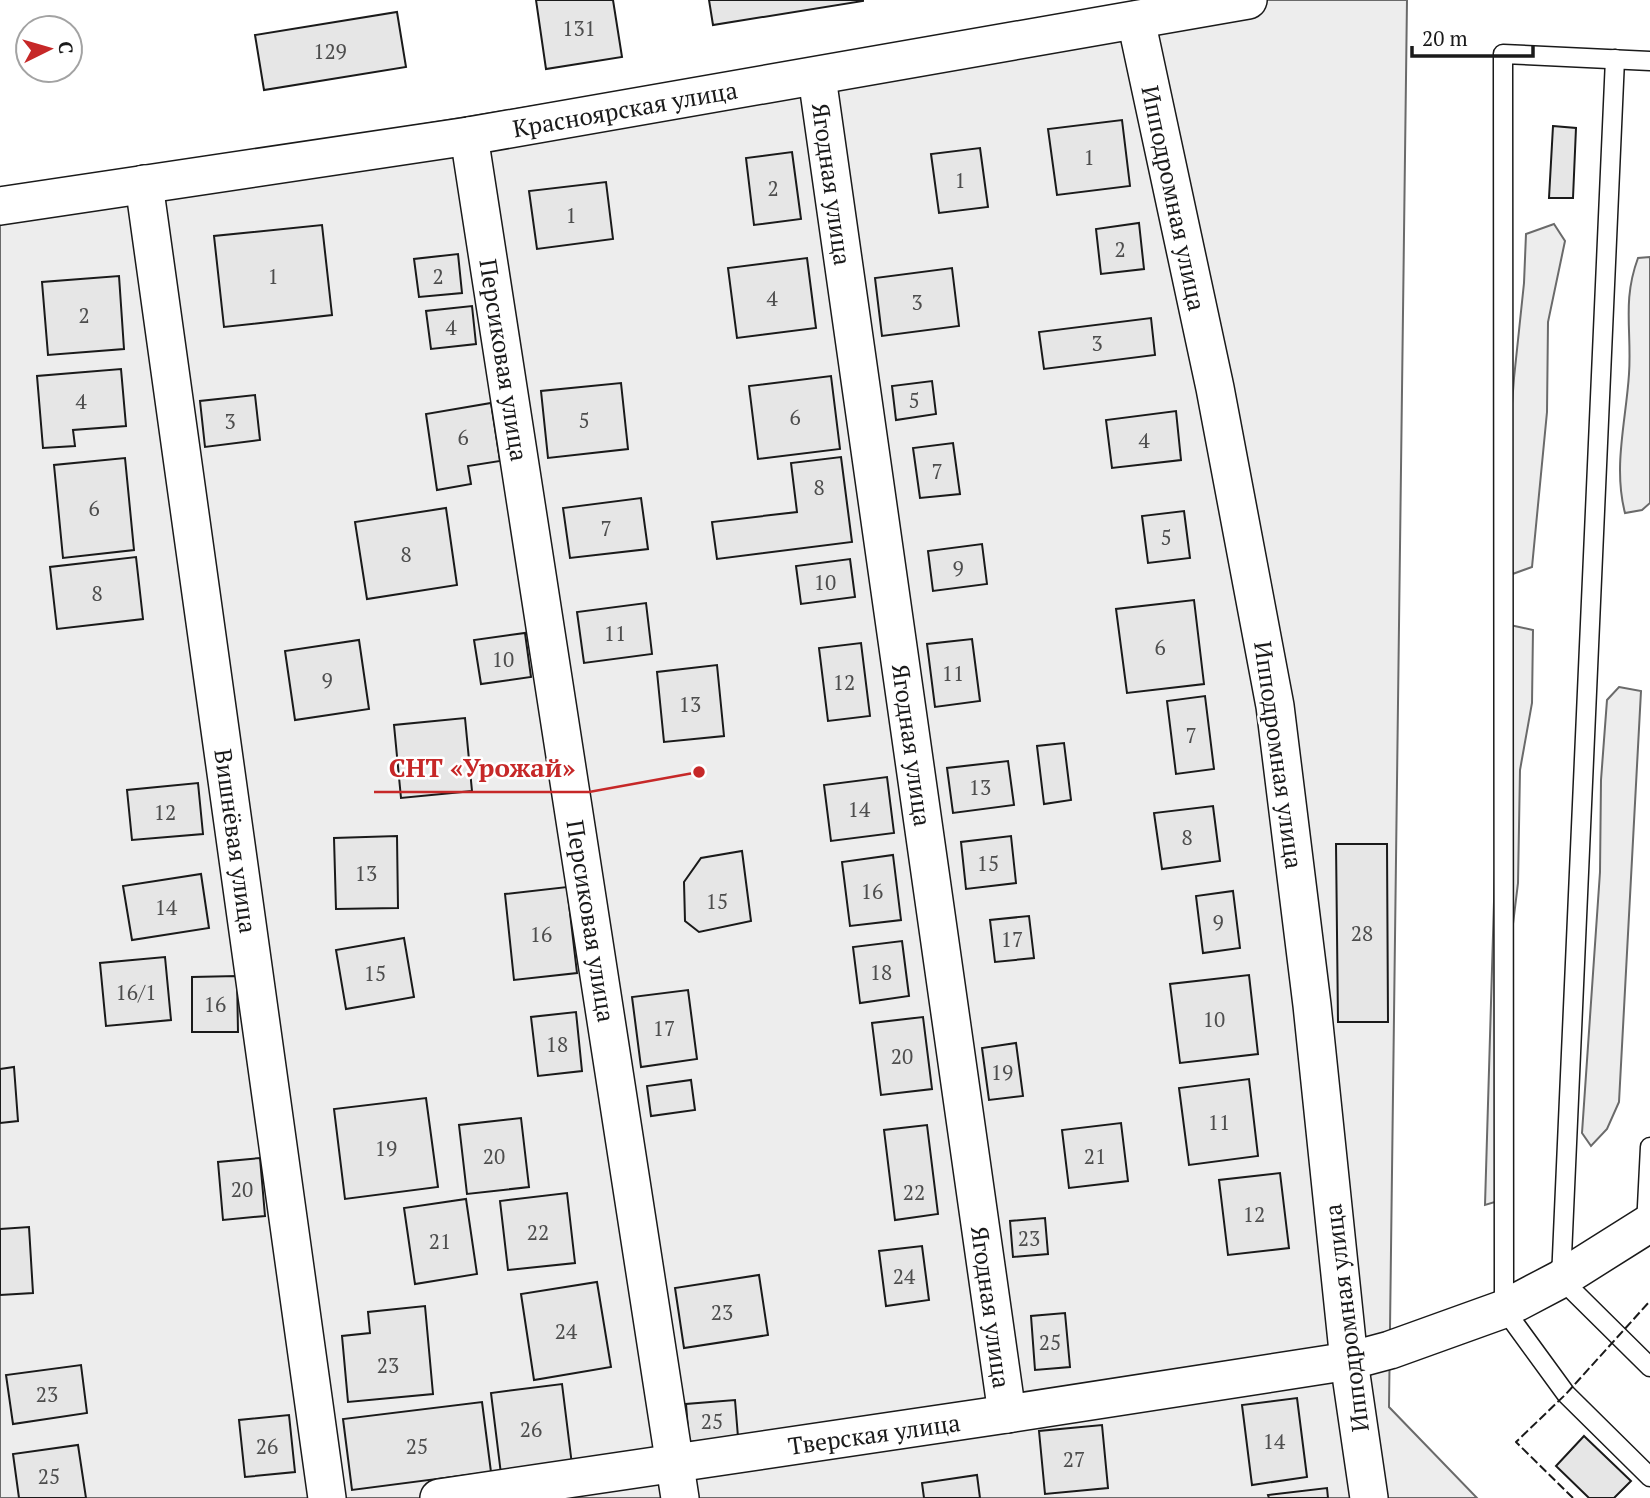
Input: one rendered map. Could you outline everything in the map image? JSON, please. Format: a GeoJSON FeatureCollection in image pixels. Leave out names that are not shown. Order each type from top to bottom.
{"type":"FeatureCollection","features":[{"type":"Feature","properties":{"kind":"street","name":"Красноярская улица"},"geometry":{"type":"LineString","coordinates":[[0,206],[469,136],[1248,0]]}},
{"type":"Feature","properties":{"kind":"street","name":"Ипподромная улица"},"geometry":{"type":"LineString","coordinates":[[1136,20],[1216,388],[1275,706],[1312,1005],[1349,1361],[1369,1498]]}},
{"type":"Feature","properties":{"kind":"street","name":"Ягодная улица"},"geometry":{"type":"LineString","coordinates":[[817,77],[1007,1414]]}},
{"type":"Feature","properties":{"kind":"street","name":"Персиковая улица"},"geometry":{"type":"LineString","coordinates":[[469,136],[677,1480]]}},
{"type":"Feature","properties":{"kind":"street","name":"Вишнёвая улица"},"geometry":{"type":"LineString","coordinates":[[144,184],[327,1498]]}},
{"type":"Feature","properties":{"kind":"street","name":"Тверская улица"},"geometry":{"type":"LineString","coordinates":[[439,1498],[677,1480],[1007,1414],[1349,1361],[1390,1350],[1504,1309],[1561,1279],[1648,1225]]}},
{"type":"Feature","properties":{"kind":"lane"},"geometry":{"type":"LineString","coordinates":[[1650,61],[1503,54],[1504,1309],[1566,1394],[1650,1477]]}},
{"type":"Feature","properties":{"kind":"lane"},"geometry":{"type":"LineString","coordinates":[[1615,59],[1561,1279],[1650,1367]]}},
{"type":"Feature","properties":{"kind":"lane"},"geometry":{"type":"LineString","coordinates":[[1648,1225],[1650,1147]]}},
{"type":"Feature","properties":{"kind":"shaded area"},"geometry":{"type":"Polygon","coordinates":[[[1176,0],[1407,0],[1389,1407],[1477,1498],[0,1498],[0,194],[1176,0]]]}},
{"type":"Feature","properties":{"kind":"shaded area"},"geometry":{"type":"Polygon","coordinates":[[[1554,224],[1565,241],[1548,322],[1547,412],[1532,567],[1507,576],[1503,521],[1526,234],[1554,224]]]}},
{"type":"Feature","properties":{"kind":"shaded area"},"geometry":{"type":"Polygon","coordinates":[[[1650,257],[1650,503],[1642,510],[1625,513],[1620,461],[1630,358],[1630,288],[1638,258],[1650,257]]]}},
{"type":"Feature","properties":{"kind":"shaded area"},"geometry":{"type":"Polygon","coordinates":[[[1510,625],[1533,630],[1532,703],[1520,770],[1518,883],[1508,965],[1505,1199],[1485,1205],[1499,733],[1510,625]]]}},
{"type":"Feature","properties":{"kind":"shaded area"},"geometry":{"type":"Polygon","coordinates":[[[1619,687],[1641,691],[1619,1102],[1607,1129],[1591,1146],[1582,1133],[1600,872],[1601,780],[1607,700],[1619,687]]]}},
{"type":"Feature","properties":{"kind":"building"},"geometry":{"type":"Polygon","coordinates":[[[536,0],[613,0],[622,57],[546,69],[536,0]]]}},
{"type":"Feature","properties":{"kind":"building"},"geometry":{"type":"Polygon","coordinates":[[[709,0],[863,0],[863,1],[713,25],[709,0]]]}},
{"type":"Feature","properties":{"kind":"building"},"geometry":{"type":"Polygon","coordinates":[[[397,12],[406,67],[264,90],[255,35],[397,12]]]}},
{"type":"Feature","properties":{"kind":"building"},"geometry":{"type":"Polygon","coordinates":[[[1122,120],[1130,186],[1057,195],[1048,129],[1122,120]]]}},
{"type":"Feature","properties":{"kind":"building"},"geometry":{"type":"Polygon","coordinates":[[[1553,126],[1576,128],[1573,198],[1549,198],[1553,126]]]}},
{"type":"Feature","properties":{"kind":"building"},"geometry":{"type":"Polygon","coordinates":[[[980,148],[988,207],[939,213],[931,154],[980,148]]]}},
{"type":"Feature","properties":{"kind":"building"},"geometry":{"type":"Polygon","coordinates":[[[792,152],[801,219],[754,225],[746,158],[792,152]]]}},
{"type":"Feature","properties":{"kind":"building"},"geometry":{"type":"Polygon","coordinates":[[[606,182],[613,239],[537,249],[529,191],[606,182]]]}},
{"type":"Feature","properties":{"kind":"building"},"geometry":{"type":"Polygon","coordinates":[[[1139,223],[1144,269],[1101,274],[1096,229],[1139,223]]]}},
{"type":"Feature","properties":{"kind":"building"},"geometry":{"type":"Polygon","coordinates":[[[322,225],[332,315],[224,327],[214,236],[322,225]]]}},
{"type":"Feature","properties":{"kind":"building"},"geometry":{"type":"Polygon","coordinates":[[[458,254],[462,293],[419,297],[414,259],[458,254]]]}},
{"type":"Feature","properties":{"kind":"building"},"geometry":{"type":"Polygon","coordinates":[[[807,258],[816,328],[737,338],[728,268],[807,258]]]}},
{"type":"Feature","properties":{"kind":"building"},"geometry":{"type":"Polygon","coordinates":[[[952,268],[959,326],[882,336],[875,278],[952,268]]]}},
{"type":"Feature","properties":{"kind":"building"},"geometry":{"type":"Polygon","coordinates":[[[119,276],[124,349],[48,355],[42,282],[119,276]]]}},
{"type":"Feature","properties":{"kind":"building"},"geometry":{"type":"Polygon","coordinates":[[[472,306],[476,344],[431,349],[426,311],[472,306]]]}},
{"type":"Feature","properties":{"kind":"building"},"geometry":{"type":"Polygon","coordinates":[[[1151,318],[1155,355],[1044,369],[1039,332],[1151,318]]]}},
{"type":"Feature","properties":{"kind":"building"},"geometry":{"type":"Polygon","coordinates":[[[121,369],[126,426],[73,430],[75,446],[43,448],[37,376],[121,369]]]}},
{"type":"Feature","properties":{"kind":"building"},"geometry":{"type":"Polygon","coordinates":[[[831,376],[840,449],[758,459],[749,386],[831,376]]]}},
{"type":"Feature","properties":{"kind":"building"},"geometry":{"type":"Polygon","coordinates":[[[932,381],[936,414],[896,420],[892,386],[932,381]]]}},
{"type":"Feature","properties":{"kind":"building"},"geometry":{"type":"Polygon","coordinates":[[[621,383],[628,449],[548,458],[541,391],[621,383]]]}},
{"type":"Feature","properties":{"kind":"building"},"geometry":{"type":"Polygon","coordinates":[[[255,395],[260,440],[205,447],[200,401],[255,395]]]}},
{"type":"Feature","properties":{"kind":"building"},"geometry":{"type":"Polygon","coordinates":[[[491,403],[500,461],[468,466],[471,484],[437,490],[426,414],[491,403]]]}},
{"type":"Feature","properties":{"kind":"building"},"geometry":{"type":"Polygon","coordinates":[[[1176,411],[1181,460],[1112,468],[1106,420],[1176,411]]]}},
{"type":"Feature","properties":{"kind":"building"},"geometry":{"type":"Polygon","coordinates":[[[953,443],[960,494],[920,498],[913,448],[953,443]]]}},
{"type":"Feature","properties":{"kind":"building"},"geometry":{"type":"Polygon","coordinates":[[[841,457],[852,542],[717,559],[712,522],[797,512],[791,463],[841,457]]]}},
{"type":"Feature","properties":{"kind":"building"},"geometry":{"type":"Polygon","coordinates":[[[125,458],[134,550],[63,558],[54,465],[125,458]]]}},
{"type":"Feature","properties":{"kind":"building"},"geometry":{"type":"Polygon","coordinates":[[[641,498],[648,549],[570,558],[563,508],[641,498]]]}},
{"type":"Feature","properties":{"kind":"building"},"geometry":{"type":"Polygon","coordinates":[[[446,508],[457,585],[367,599],[355,522],[446,508]]]}},
{"type":"Feature","properties":{"kind":"building"},"geometry":{"type":"Polygon","coordinates":[[[1184,511],[1190,558],[1148,563],[1142,516],[1184,511]]]}},
{"type":"Feature","properties":{"kind":"building"},"geometry":{"type":"Polygon","coordinates":[[[982,544],[987,584],[933,591],[928,551],[982,544]]]}},
{"type":"Feature","properties":{"kind":"building"},"geometry":{"type":"Polygon","coordinates":[[[136,557],[143,619],[57,629],[50,567],[136,557]]]}},
{"type":"Feature","properties":{"kind":"building"},"geometry":{"type":"Polygon","coordinates":[[[850,559],[855,597],[801,604],[796,566],[850,559]]]}},
{"type":"Feature","properties":{"kind":"building"},"geometry":{"type":"Polygon","coordinates":[[[1194,600],[1204,684],[1127,693],[1116,609],[1194,600]]]}},
{"type":"Feature","properties":{"kind":"building"},"geometry":{"type":"Polygon","coordinates":[[[646,603],[652,654],[584,663],[577,612],[646,603]]]}},
{"type":"Feature","properties":{"kind":"building"},"geometry":{"type":"Polygon","coordinates":[[[525,633],[531,677],[481,684],[474,640],[525,633]]]}},
{"type":"Feature","properties":{"kind":"building"},"geometry":{"type":"Polygon","coordinates":[[[972,639],[980,701],[935,707],[927,644],[972,639]]]}},
{"type":"Feature","properties":{"kind":"building"},"geometry":{"type":"Polygon","coordinates":[[[359,640],[369,709],[295,720],[285,651],[359,640]]]}},
{"type":"Feature","properties":{"kind":"building"},"geometry":{"type":"Polygon","coordinates":[[[861,643],[870,716],[828,721],[819,648],[861,643]]]}},
{"type":"Feature","properties":{"kind":"building"},"geometry":{"type":"Polygon","coordinates":[[[717,665],[724,736],[664,742],[657,672],[717,665]]]}},
{"type":"Feature","properties":{"kind":"building"},"geometry":{"type":"Polygon","coordinates":[[[1205,696],[1214,769],[1176,774],[1167,701],[1205,696]]]}},
{"type":"Feature","properties":{"kind":"building"},"geometry":{"type":"Polygon","coordinates":[[[465,718],[472,791],[401,798],[394,725],[465,718]]]}},
{"type":"Feature","properties":{"kind":"building"},"geometry":{"type":"Polygon","coordinates":[[[1064,743],[1071,800],[1044,804],[1037,746],[1064,743]]]}},
{"type":"Feature","properties":{"kind":"building"},"geometry":{"type":"Polygon","coordinates":[[[1008,761],[1014,805],[953,813],[947,768],[1008,761]]]}},
{"type":"Feature","properties":{"kind":"building"},"geometry":{"type":"Polygon","coordinates":[[[887,777],[894,833],[831,841],[824,785],[887,777]]]}},
{"type":"Feature","properties":{"kind":"building"},"geometry":{"type":"Polygon","coordinates":[[[198,783],[203,834],[132,840],[127,790],[198,783]]]}},
{"type":"Feature","properties":{"kind":"building"},"geometry":{"type":"Polygon","coordinates":[[[1213,806],[1220,861],[1162,869],[1154,813],[1213,806]]]}},
{"type":"Feature","properties":{"kind":"building"},"geometry":{"type":"Polygon","coordinates":[[[397,836],[398,908],[336,909],[334,838],[397,836]]]}},
{"type":"Feature","properties":{"kind":"building"},"geometry":{"type":"Polygon","coordinates":[[[1011,836],[1016,883],[966,889],[961,842],[1011,836]]]}},
{"type":"Feature","properties":{"kind":"building"},"geometry":{"type":"Polygon","coordinates":[[[1336,844],[1387,844],[1388,1022],[1338,1022],[1336,844]]]}},
{"type":"Feature","properties":{"kind":"building"},"geometry":{"type":"Polygon","coordinates":[[[742,851],[751,921],[699,932],[685,921],[684,882],[701,858],[742,851]]]}},
{"type":"Feature","properties":{"kind":"building"},"geometry":{"type":"Polygon","coordinates":[[[893,855],[901,920],[850,926],[842,862],[893,855]]]}},
{"type":"Feature","properties":{"kind":"building"},"geometry":{"type":"Polygon","coordinates":[[[201,874],[209,928],[132,940],[123,886],[201,874]]]}},
{"type":"Feature","properties":{"kind":"building"},"geometry":{"type":"Polygon","coordinates":[[[567,887],[577,973],[514,980],[505,894],[567,887]]]}},
{"type":"Feature","properties":{"kind":"building"},"geometry":{"type":"Polygon","coordinates":[[[1233,891],[1240,948],[1203,953],[1196,896],[1233,891]]]}},
{"type":"Feature","properties":{"kind":"building"},"geometry":{"type":"Polygon","coordinates":[[[1029,916],[1034,958],[995,962],[990,920],[1029,916]]]}},
{"type":"Feature","properties":{"kind":"building"},"geometry":{"type":"Polygon","coordinates":[[[404,938],[414,997],[346,1009],[336,950],[404,938]]]}},
{"type":"Feature","properties":{"kind":"building"},"geometry":{"type":"Polygon","coordinates":[[[902,941],[909,996],[860,1003],[853,947],[902,941]]]}},
{"type":"Feature","properties":{"kind":"building"},"geometry":{"type":"Polygon","coordinates":[[[165,957],[171,1020],[106,1026],[100,963],[165,957]]]}},
{"type":"Feature","properties":{"kind":"building"},"geometry":{"type":"Polygon","coordinates":[[[1249,975],[1258,1054],[1180,1063],[1170,984],[1249,975]]]}},
{"type":"Feature","properties":{"kind":"building"},"geometry":{"type":"Polygon","coordinates":[[[237,976],[238,1032],[192,1032],[192,977],[237,976]]]}},
{"type":"Feature","properties":{"kind":"building"},"geometry":{"type":"Polygon","coordinates":[[[688,990],[697,1059],[641,1067],[632,997],[688,990]]]}},
{"type":"Feature","properties":{"kind":"building"},"geometry":{"type":"Polygon","coordinates":[[[576,1012],[582,1071],[538,1076],[531,1017],[576,1012]]]}},
{"type":"Feature","properties":{"kind":"building"},"geometry":{"type":"Polygon","coordinates":[[[923,1017],[932,1089],[881,1095],[872,1023],[923,1017]]]}},
{"type":"Feature","properties":{"kind":"building"},"geometry":{"type":"Polygon","coordinates":[[[1016,1043],[1023,1096],[989,1100],[982,1048],[1016,1043]]]}},
{"type":"Feature","properties":{"kind":"building"},"geometry":{"type":"Polygon","coordinates":[[[14,1067],[18,1121],[0,1123],[0,1069],[14,1067]]]}},
{"type":"Feature","properties":{"kind":"building"},"geometry":{"type":"Polygon","coordinates":[[[1249,1079],[1258,1156],[1189,1165],[1179,1088],[1249,1079]]]}},
{"type":"Feature","properties":{"kind":"building"},"geometry":{"type":"Polygon","coordinates":[[[691,1080],[695,1110],[651,1116],[647,1086],[691,1080]]]}},
{"type":"Feature","properties":{"kind":"building"},"geometry":{"type":"Polygon","coordinates":[[[426,1098],[438,1187],[345,1199],[334,1109],[426,1098]]]}},
{"type":"Feature","properties":{"kind":"building"},"geometry":{"type":"Polygon","coordinates":[[[521,1118],[529,1187],[467,1194],[459,1125],[521,1118]]]}},
{"type":"Feature","properties":{"kind":"building"},"geometry":{"type":"Polygon","coordinates":[[[1121,1123],[1128,1181],[1069,1188],[1062,1130],[1121,1123]]]}},
{"type":"Feature","properties":{"kind":"building"},"geometry":{"type":"Polygon","coordinates":[[[927,1125],[938,1214],[895,1220],[884,1130],[927,1125]]]}},
{"type":"Feature","properties":{"kind":"building"},"geometry":{"type":"Polygon","coordinates":[[[260,1158],[265,1216],[223,1220],[218,1162],[260,1158]]]}},
{"type":"Feature","properties":{"kind":"building"},"geometry":{"type":"Polygon","coordinates":[[[1280,1173],[1289,1248],[1228,1255],[1219,1180],[1280,1173]]]}},
{"type":"Feature","properties":{"kind":"building"},"geometry":{"type":"Polygon","coordinates":[[[567,1193],[575,1263],[508,1270],[500,1201],[567,1193]]]}},
{"type":"Feature","properties":{"kind":"building"},"geometry":{"type":"Polygon","coordinates":[[[466,1199],[477,1274],[415,1284],[404,1208],[466,1199]]]}},
{"type":"Feature","properties":{"kind":"building"},"geometry":{"type":"Polygon","coordinates":[[[1045,1218],[1048,1254],[1013,1257],[1010,1221],[1045,1218]]]}},
{"type":"Feature","properties":{"kind":"building"},"geometry":{"type":"Polygon","coordinates":[[[29,1227],[33,1293],[0,1295],[0,1229],[29,1227]]]}},
{"type":"Feature","properties":{"kind":"building"},"geometry":{"type":"Polygon","coordinates":[[[922,1246],[929,1300],[886,1306],[879,1251],[922,1246]]]}},
{"type":"Feature","properties":{"kind":"building"},"geometry":{"type":"Polygon","coordinates":[[[759,1275],[768,1335],[684,1348],[675,1288],[759,1275]]]}},
{"type":"Feature","properties":{"kind":"building"},"geometry":{"type":"Polygon","coordinates":[[[597,1282],[611,1367],[534,1380],[521,1294],[597,1282]]]}},
{"type":"Feature","properties":{"kind":"building"},"geometry":{"type":"Polygon","coordinates":[[[425,1306],[433,1394],[348,1402],[342,1336],[370,1333],[368,1312],[425,1306]]]}},
{"type":"Feature","properties":{"kind":"building"},"geometry":{"type":"Polygon","coordinates":[[[1065,1313],[1070,1367],[1035,1370],[1031,1316],[1065,1313]]]}},
{"type":"Feature","properties":{"kind":"building"},"geometry":{"type":"Polygon","coordinates":[[[81,1365],[87,1413],[13,1424],[6,1375],[81,1365]]]}},
{"type":"Feature","properties":{"kind":"building"},"geometry":{"type":"Polygon","coordinates":[[[562,1384],[572,1465],[501,1474],[491,1393],[562,1384]]]}},
{"type":"Feature","properties":{"kind":"building"},"geometry":{"type":"Polygon","coordinates":[[[1297,1398],[1307,1477],[1252,1485],[1242,1405],[1297,1398]]]}},
{"type":"Feature","properties":{"kind":"building"},"geometry":{"type":"Polygon","coordinates":[[[735,1400],[738,1437],[689,1442],[686,1404],[735,1400]]]}},
{"type":"Feature","properties":{"kind":"building"},"geometry":{"type":"Polygon","coordinates":[[[482,1402],[491,1472],[352,1490],[343,1419],[482,1402]]]}},
{"type":"Feature","properties":{"kind":"building"},"geometry":{"type":"Polygon","coordinates":[[[289,1415],[295,1472],[245,1477],[239,1420],[289,1415]]]}},
{"type":"Feature","properties":{"kind":"building"},"geometry":{"type":"Polygon","coordinates":[[[1102,1425],[1108,1488],[1045,1494],[1039,1431],[1102,1425]]]}},
{"type":"Feature","properties":{"kind":"building"},"geometry":{"type":"Polygon","coordinates":[[[1584,1436],[1631,1481],[1614,1498],[1589,1498],[1556,1466],[1584,1436]]]}},
{"type":"Feature","properties":{"kind":"building"},"geometry":{"type":"Polygon","coordinates":[[[78,1445],[86,1498],[19,1498],[13,1454],[78,1445]]]}},
{"type":"Feature","properties":{"kind":"building"},"geometry":{"type":"Polygon","coordinates":[[[977,1475],[980,1498],[924,1498],[922,1483],[977,1475]]]}},
{"type":"Feature","properties":{"kind":"building"},"geometry":{"type":"Polygon","coordinates":[[[1327,1488],[1328,1498],[1269,1498],[1268,1495],[1327,1488]]]}},
{"type":"Feature","properties":{"kind":"fence"},"geometry":{"type":"LineString","coordinates":[[1573,1498],[1516,1442],[1566,1394],[1650,1301]]}},
{"type":"Feature","properties":{"kind":"place","name":"СНТ «Урожай»"},"geometry":{"type":"Point","coordinates":[699,772]}}]}
